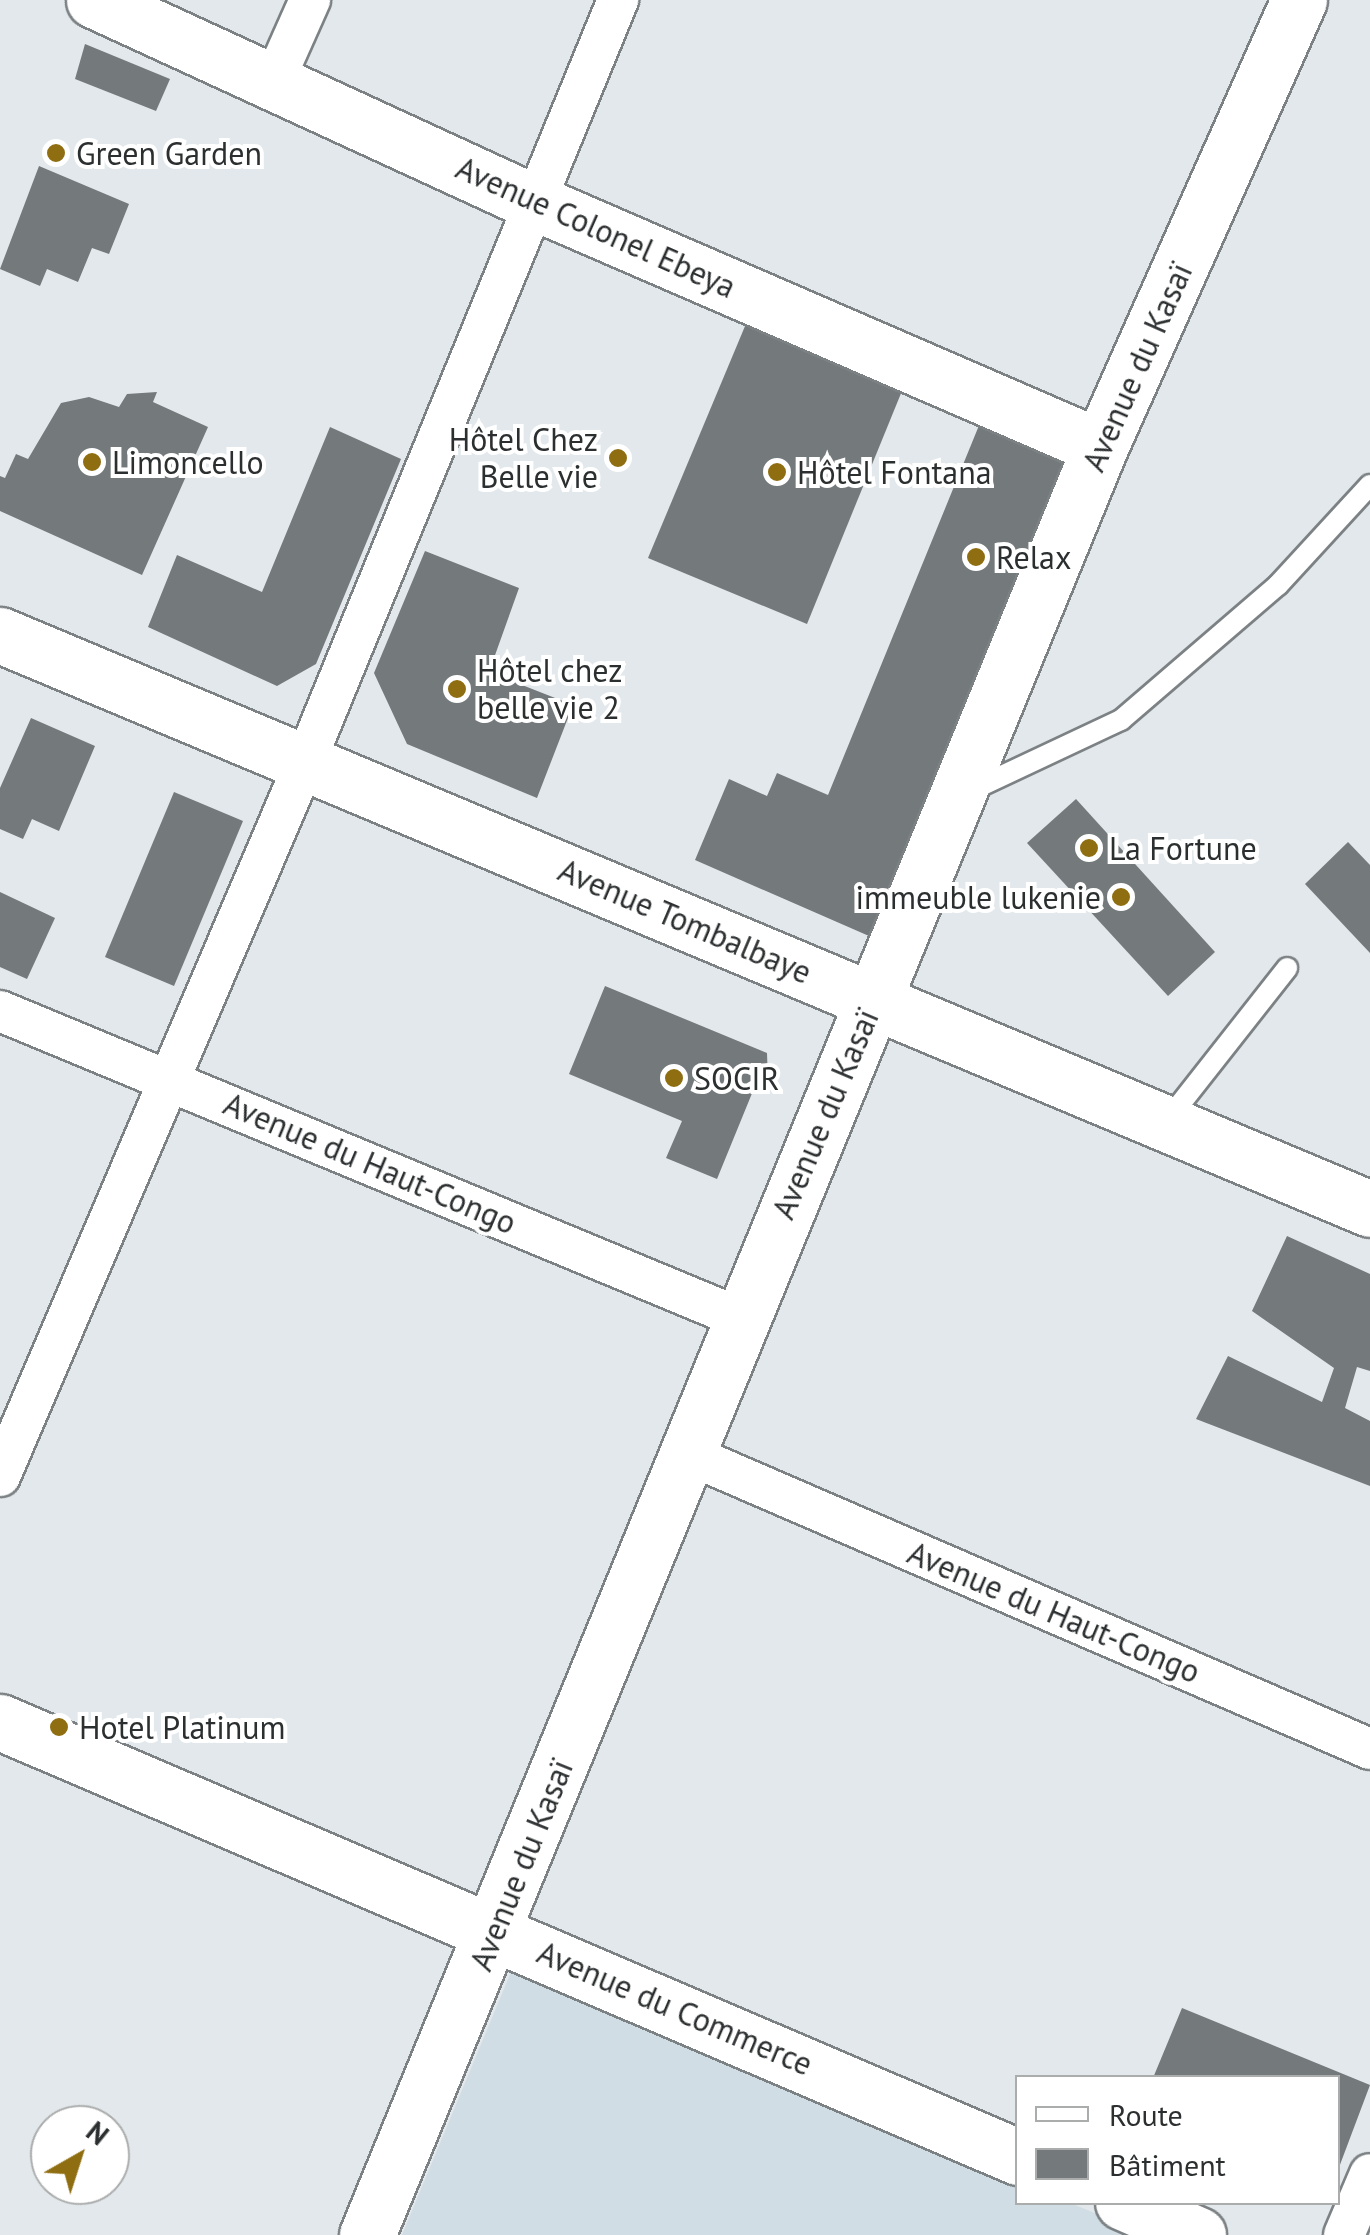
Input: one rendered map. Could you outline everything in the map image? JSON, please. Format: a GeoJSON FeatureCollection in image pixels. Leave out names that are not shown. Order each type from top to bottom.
{"type":"FeatureCollection","features":[{"type":"Feature","properties":{"kind":"street","name":"Avenue Colonel Ebeya"},"geometry":{"type":"LineString","coordinates":[[94,0],[532,201],[1100,447]]}},
{"type":"Feature","properties":{"kind":"street"},"geometry":{"type":"LineString","coordinates":[[273,82],[310,0]]}},
{"type":"Feature","properties":{"kind":"street"},"geometry":{"type":"LineString","coordinates":[[0,1476],[165,1078],[306,760],[532,201],[618,0]]}},
{"type":"Feature","properties":{"kind":"street","name":"Avenue du Kasaï"},"geometry":{"type":"LineString","coordinates":[[366,2235],[497,1930],[684,1452],[1100,447],[1299,0]]}},
{"type":"Feature","properties":{"kind":"street","name":"Avenue Tombalbaye"},"geometry":{"type":"LineString","coordinates":[[0,635],[1370,1209]]}},
{"type":"Feature","properties":{"kind":"street","name":"Avenue du Haut-Congo"},"geometry":{"type":"LineString","coordinates":[[0,1011],[740,1318]]}},
{"type":"Feature","properties":{"kind":"street","name":"Avenue du Haut-Congo"},"geometry":{"type":"LineString","coordinates":[[684,1452],[1370,1749]]}},
{"type":"Feature","properties":{"kind":"street","name":"Avenue du Commerce"},"geometry":{"type":"LineString","coordinates":[[0,1722],[497,1930],[1015,2156]]}},
{"type":"Feature","properties":{"kind":"street"},"geometry":{"type":"LineString","coordinates":[[1344,2235],[1370,2174]]}},
{"type":"Feature","properties":{"kind":"street"},"geometry":{"type":"LineString","coordinates":[[1130,2205],[1198,2235]]}},
{"type":"Feature","properties":{"kind":"lane"},"geometry":{"type":"LineString","coordinates":[[956,798],[1121,720],[1278,585],[1370,485]]}},
{"type":"Feature","properties":{"kind":"lane"},"geometry":{"type":"LineString","coordinates":[[1165,1123],[1288,968]]}},
{"type":"Feature","properties":{"kind":"shaded area"},"geometry":{"type":"Polygon","coordinates":[[[511,1972],[1015,2180],[1015,2205],[1075,2205],[1149,2235],[402,2235],[511,1972]]]}},
{"type":"Feature","properties":{"kind":"building"},"geometry":{"type":"Polygon","coordinates":[[[85,44],[170,79],[156,111],[75,79],[85,44]]]}},
{"type":"Feature","properties":{"kind":"building"},"geometry":{"type":"Polygon","coordinates":[[[39,166],[129,204],[109,254],[92,248],[78,282],[47,269],[40,286],[0,269],[39,166]]]}},
{"type":"Feature","properties":{"kind":"building","name":"Hôtel Fontana"},"geometry":{"type":"Polygon","coordinates":[[[748,319],[904,386],[807,624],[648,558],[748,319]]]}},
{"type":"Feature","properties":{"kind":"building"},"geometry":{"type":"Polygon","coordinates":[[[157,392],[153,402],[208,427],[142,575],[0,511],[0,476],[5,478],[16,454],[28,459],[61,403],[89,397],[119,407],[127,394],[157,392]]]}},
{"type":"Feature","properties":{"kind":"building"},"geometry":{"type":"Polygon","coordinates":[[[980,423],[1069,461],[869,936],[695,860],[729,779],[767,796],[777,773],[828,795],[980,423]]]}},
{"type":"Feature","properties":{"kind":"building"},"geometry":{"type":"Polygon","coordinates":[[[330,427],[401,459],[316,664],[277,686],[148,627],[177,555],[262,592],[330,427]]]}},
{"type":"Feature","properties":{"kind":"building","name":"Hôtel chez belle vie 2"},"geometry":{"type":"Polygon","coordinates":[[[425,551],[519,588],[489,672],[573,705],[537,798],[407,744],[374,673],[425,551]]]}},
{"type":"Feature","properties":{"kind":"building"},"geometry":{"type":"Polygon","coordinates":[[[31,718],[95,746],[59,831],[32,819],[23,839],[0,829],[0,788],[31,718]]]}},
{"type":"Feature","properties":{"kind":"building"},"geometry":{"type":"Polygon","coordinates":[[[174,792],[243,821],[174,986],[105,957],[174,792]]]}},
{"type":"Feature","properties":{"kind":"building","name":"immeuble lukenie"},"geometry":{"type":"Polygon","coordinates":[[[1076,799],[1215,952],[1168,996],[1027,843],[1076,799]]]}},
{"type":"Feature","properties":{"kind":"building"},"geometry":{"type":"Polygon","coordinates":[[[1348,842],[1370,865],[1370,953],[1305,884],[1348,842]]]}},
{"type":"Feature","properties":{"kind":"building"},"geometry":{"type":"Polygon","coordinates":[[[0,892],[55,918],[27,979],[0,967],[0,892]]]}},
{"type":"Feature","properties":{"kind":"building","name":"SOCIR"},"geometry":{"type":"Polygon","coordinates":[[[605,986],[767,1053],[768,1082],[755,1086],[717,1179],[666,1158],[682,1121],[569,1074],[605,986]]]}},
{"type":"Feature","properties":{"kind":"building"},"geometry":{"type":"Polygon","coordinates":[[[1287,1236],[1370,1274],[1370,1371],[1357,1367],[1345,1408],[1370,1421],[1370,1486],[1196,1419],[1228,1356],[1322,1402],[1334,1368],[1252,1311],[1287,1236]]]}},
{"type":"Feature","properties":{"kind":"building"},"geometry":{"type":"Polygon","coordinates":[[[1182,2008],[1370,2085],[1340,2165],[1340,2075],[1154,2075],[1182,2008]]]}},
{"type":"Feature","properties":{"kind":"place","name":"Green Garden"},"geometry":{"type":"Point","coordinates":[56,153]}},
{"type":"Feature","properties":{"kind":"place","name":"Hôtel Chez Belle vie"},"geometry":{"type":"Point","coordinates":[618,458]}},
{"type":"Feature","properties":{"kind":"place","name":"Limoncello"},"geometry":{"type":"Point","coordinates":[92,462]}},
{"type":"Feature","properties":{"kind":"place","name":"Hôtel Fontana"},"geometry":{"type":"Point","coordinates":[777,472]}},
{"type":"Feature","properties":{"kind":"place","name":"Relax"},"geometry":{"type":"Point","coordinates":[976,557]}},
{"type":"Feature","properties":{"kind":"place","name":"Hôtel chez belle vie 2"},"geometry":{"type":"Point","coordinates":[457,689]}},
{"type":"Feature","properties":{"kind":"place","name":"La Fortune"},"geometry":{"type":"Point","coordinates":[1089,848]}},
{"type":"Feature","properties":{"kind":"place","name":"immeuble lukenie"},"geometry":{"type":"Point","coordinates":[1121,897]}},
{"type":"Feature","properties":{"kind":"place","name":"SOCIR"},"geometry":{"type":"Point","coordinates":[674,1078]}},
{"type":"Feature","properties":{"kind":"place","name":"Hotel Platinum"},"geometry":{"type":"Point","coordinates":[59,1727]}}]}
